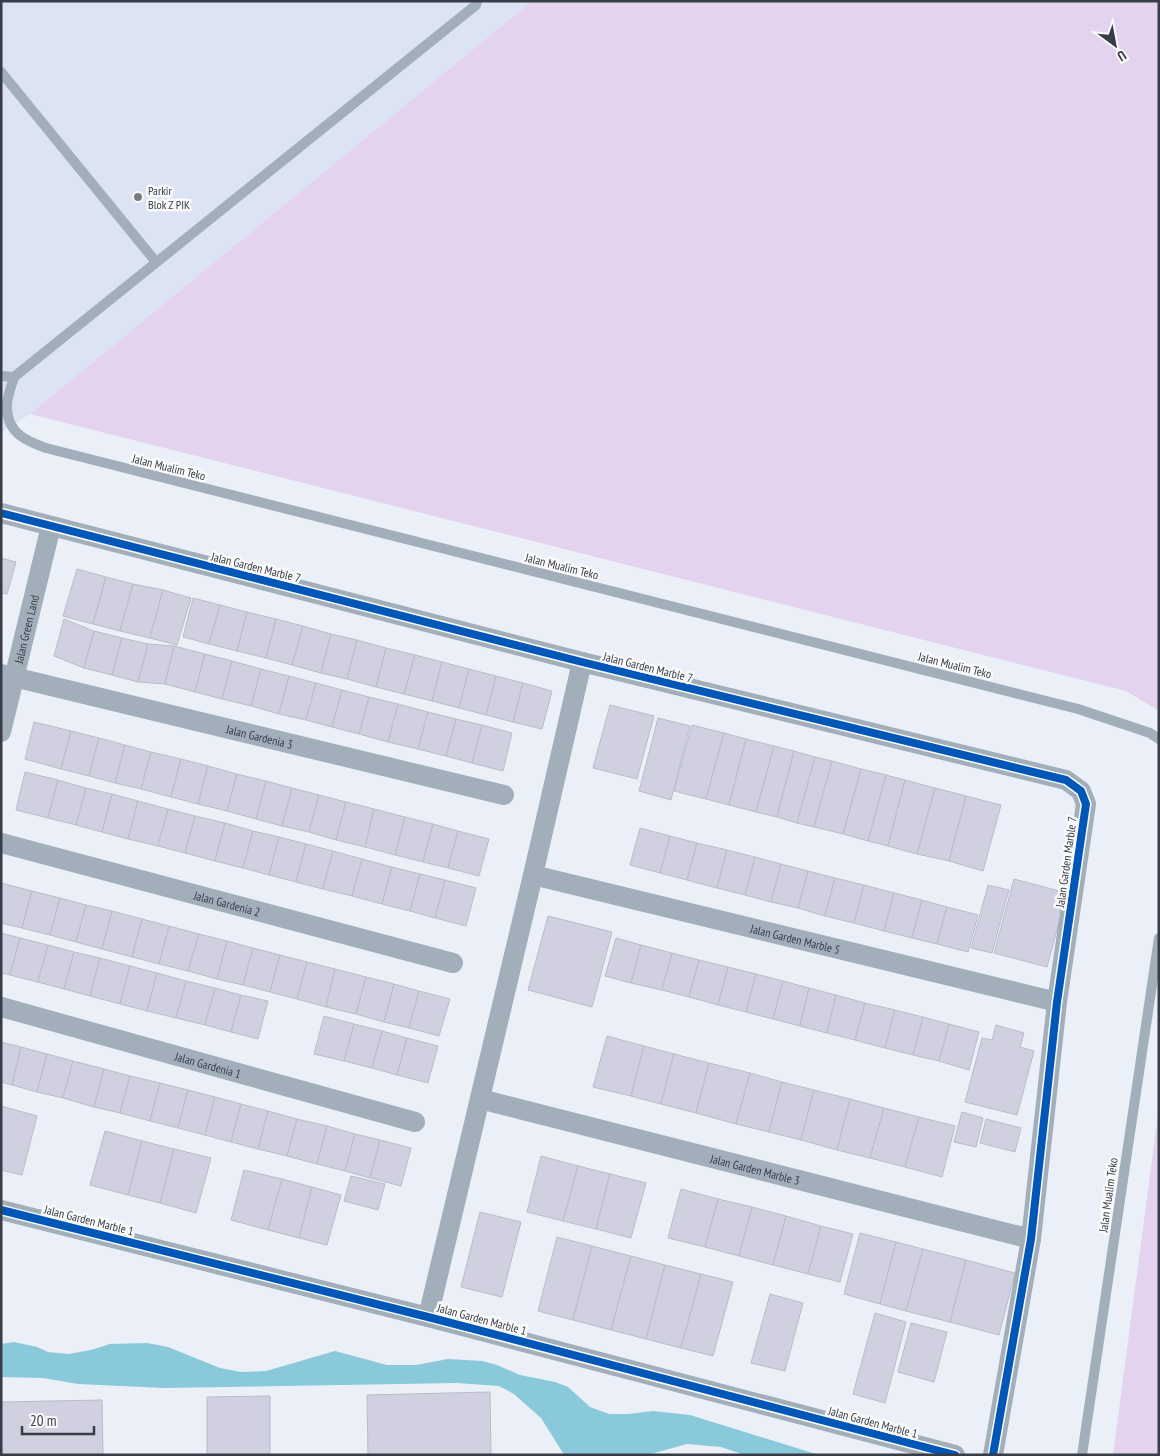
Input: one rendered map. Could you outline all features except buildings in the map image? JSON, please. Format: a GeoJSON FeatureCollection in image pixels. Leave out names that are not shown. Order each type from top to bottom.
{"type":"FeatureCollection","features":[{"type":"Feature","properties":{"kind":"street","name":"Jalan Garden Marble 7"},"geometry":{"type":"LineString","coordinates":[[1,513],[582,662],[1066,780],[1081,791],[1086,804],[1057,1002],[1031,1239],[993,1455]]}},
{"type":"Feature","properties":{"kind":"street","name":"Jalan Green Land"},"geometry":{"type":"LineString","coordinates":[[1,732],[8,676],[51,526]]}},
{"type":"Feature","properties":{"kind":"street"},"geometry":{"type":"LineString","coordinates":[[428,1317],[582,662]]}},
{"type":"Feature","properties":{"kind":"street","name":"Jalan Gardenia 3"},"geometry":{"type":"LineString","coordinates":[[8,676],[504,795]]}},
{"type":"Feature","properties":{"kind":"street","name":"Jalan Gardenia 2"},"geometry":{"type":"LineString","coordinates":[[1,843],[453,963]]}},
{"type":"Feature","properties":{"kind":"street","name":"Jalan Garden Marble 5"},"geometry":{"type":"LineString","coordinates":[[533,875],[1057,1002]]}},
{"type":"Feature","properties":{"kind":"street","name":"Jalan Gardenia 1"},"geometry":{"type":"LineString","coordinates":[[1,1007],[415,1122]]}},
{"type":"Feature","properties":{"kind":"street","name":"Jalan Garden Marble 3"},"geometry":{"type":"LineString","coordinates":[[480,1099],[1031,1239]]}},
{"type":"Feature","properties":{"kind":"street","name":"Jalan Garden Marble 1"},"geometry":{"type":"LineString","coordinates":[[1,1210],[428,1317],[955,1455]]}},
{"type":"Feature","properties":{"kind":"lane"},"geometry":{"type":"LineString","coordinates":[[1,376],[14,377],[476,5],[477,1]]}},
{"type":"Feature","properties":{"kind":"lane"},"geometry":{"type":"LineString","coordinates":[[1,72],[156,262]]}},
{"type":"Feature","properties":{"kind":"lane","name":"Jalan Mualim Teko"},"geometry":{"type":"LineString","coordinates":[[14,377],[6,408],[12,427],[25,441],[46,448],[1078,709],[1150,733],[1159,739]]}},
{"type":"Feature","properties":{"kind":"lane","name":"Jalan Mualim Teko"},"geometry":{"type":"LineString","coordinates":[[1082,1455],[1159,938]]}},
{"type":"Feature","properties":{"kind":"shaded area","name":"Parkir Blok Z PIK"},"geometry":{"type":"Polygon","coordinates":[[[1,1],[532,1],[30,414],[1,432],[1,1]]]}},
{"type":"Feature","properties":{"kind":"shaded area"},"geometry":{"type":"Polygon","coordinates":[[[532,1],[1159,1],[1159,711],[1126,691],[30,414],[532,1]]]}},
{"type":"Feature","properties":{"kind":"shaded area"},"geometry":{"type":"Polygon","coordinates":[[[1159,1107],[1159,1455],[1113,1455],[1159,1107]]]}},
{"type":"Feature","properties":{"kind":"water"},"geometry":{"type":"Polygon","coordinates":[[[14,1342],[37,1347],[48,1352],[68,1354],[110,1344],[147,1343],[168,1347],[220,1368],[241,1372],[266,1371],[335,1351],[387,1365],[416,1365],[448,1359],[482,1361],[520,1375],[555,1382],[568,1387],[590,1407],[609,1414],[653,1411],[690,1415],[819,1455],[745,1455],[721,1447],[687,1444],[647,1455],[565,1455],[541,1418],[514,1394],[499,1386],[457,1383],[164,1388],[78,1384],[43,1378],[1,1377],[1,1344],[14,1342]]]}},
{"type":"Feature","properties":{"kind":"cycle path"},"geometry":{"type":"LineString","coordinates":[[1,513],[582,662],[1066,780],[1081,791],[1086,804],[1057,1002],[1031,1239],[993,1455]]}},
{"type":"Feature","properties":{"kind":"cycle path"},"geometry":{"type":"LineString","coordinates":[[1,1210],[428,1317],[955,1455]]}},
{"type":"Feature","properties":{"kind":"place","name":"Parkir Blok Z PIK"},"geometry":{"type":"Point","coordinates":[138,197]}}]}
